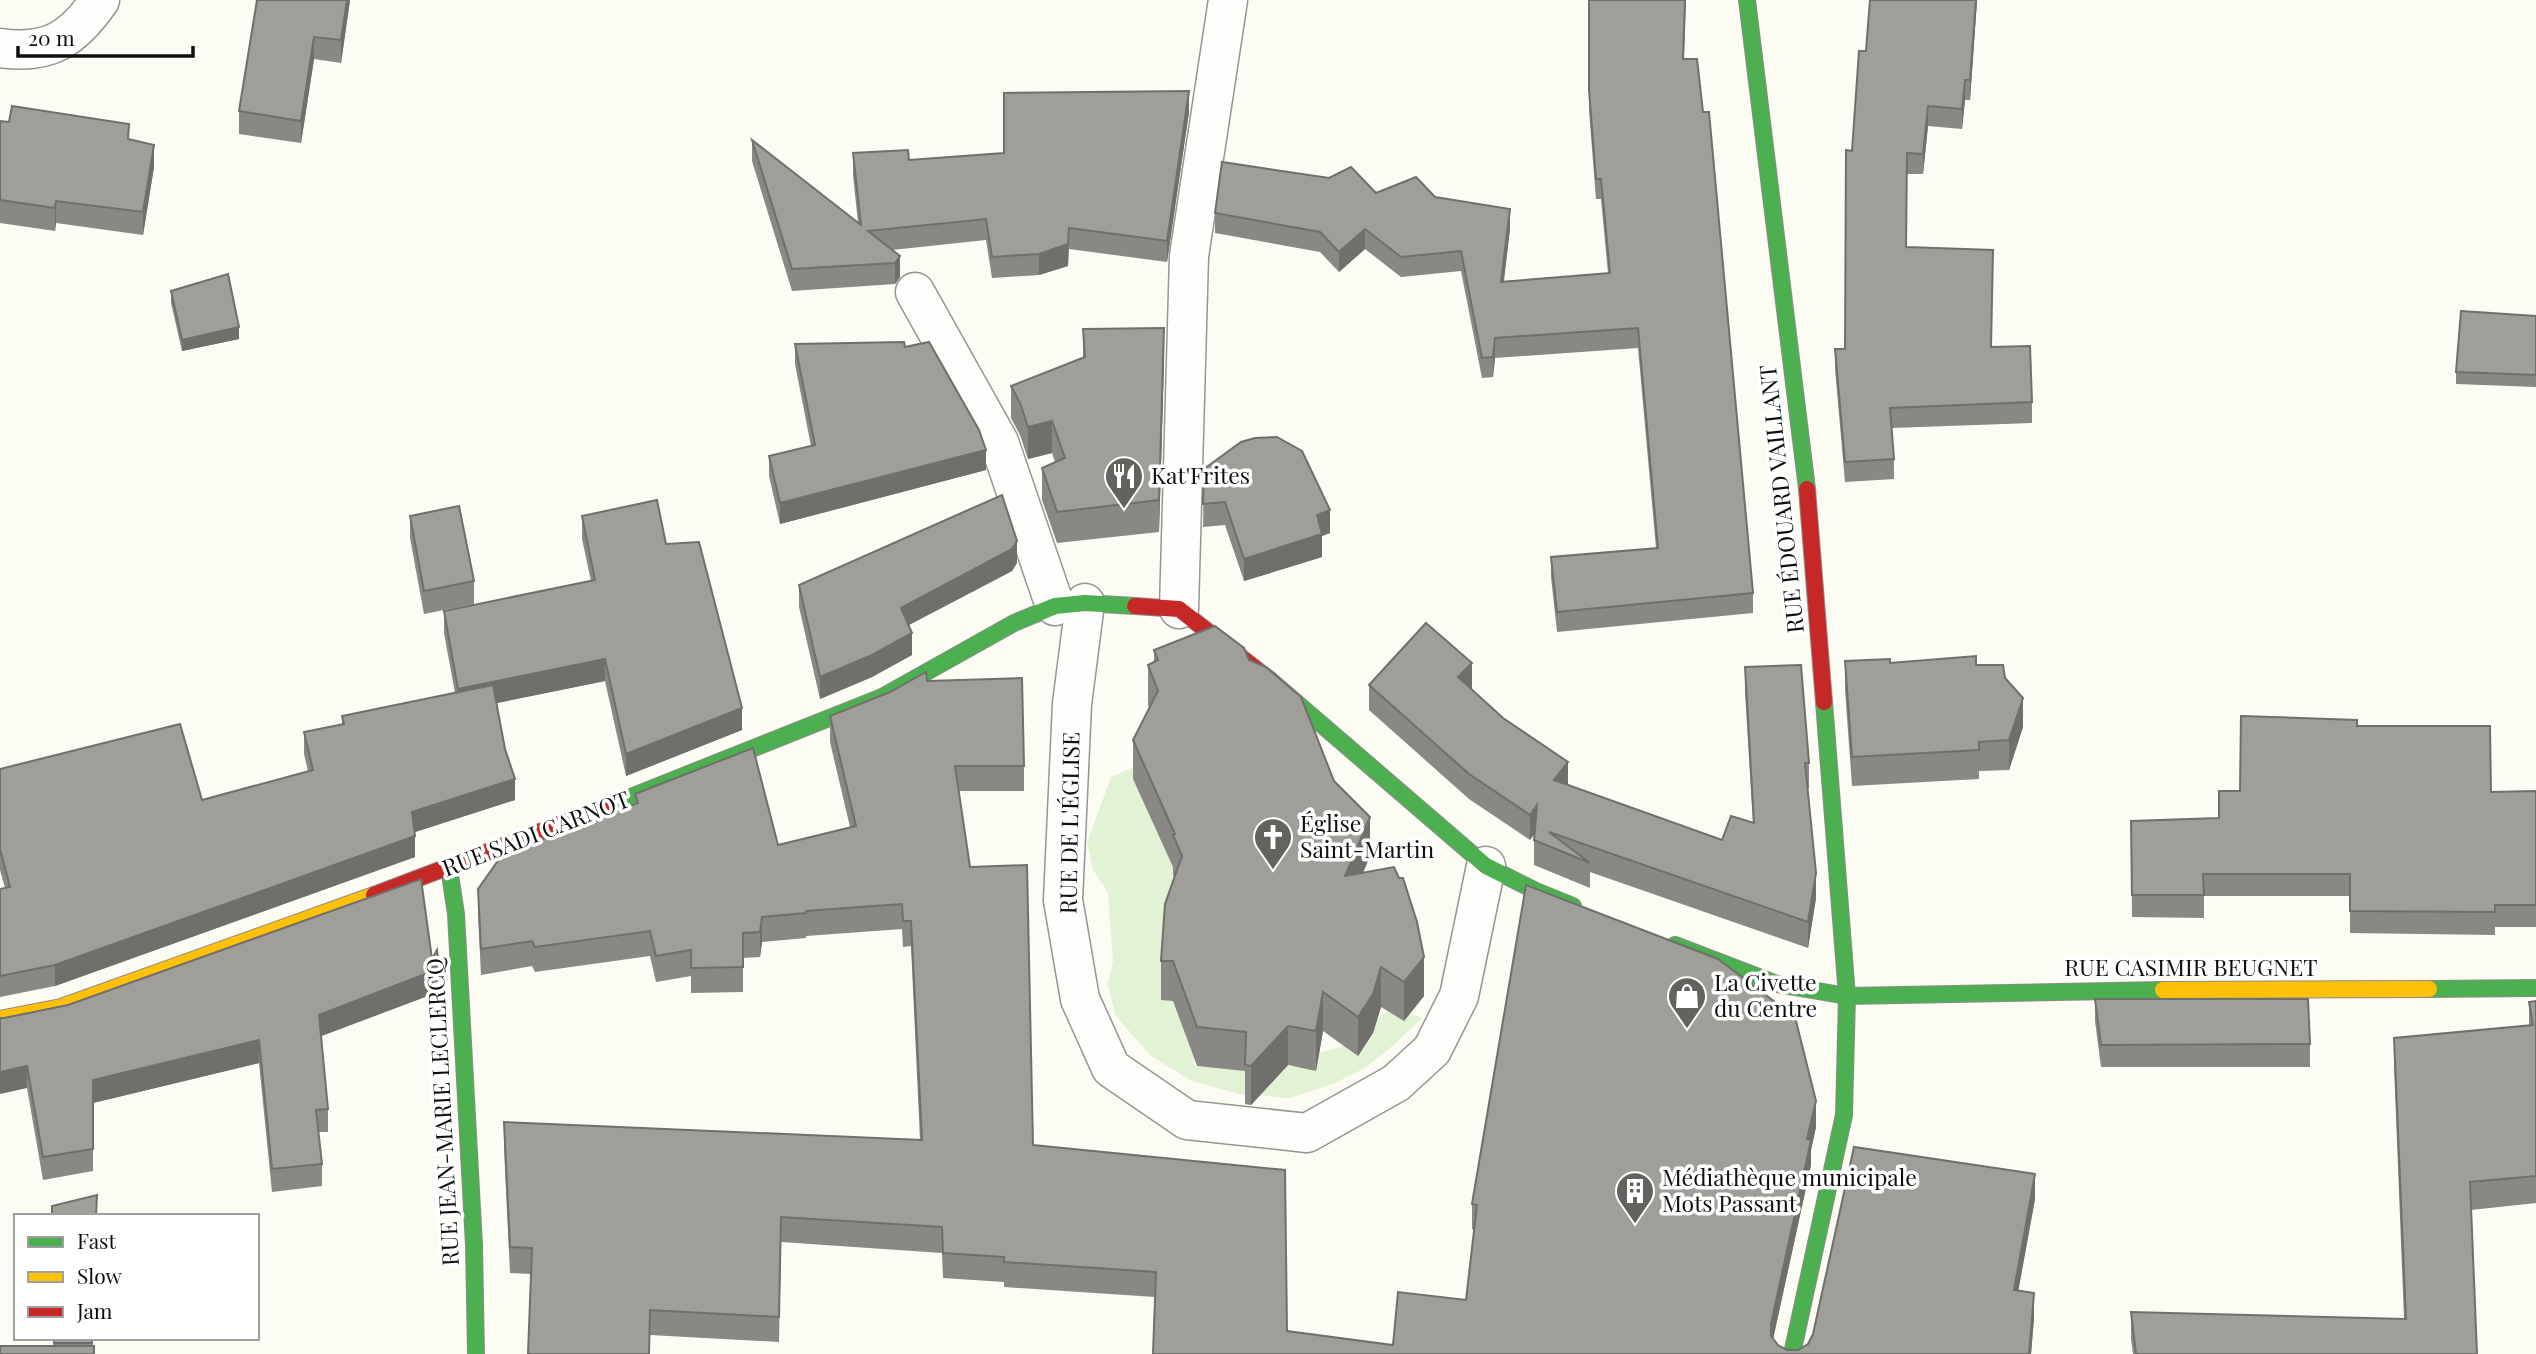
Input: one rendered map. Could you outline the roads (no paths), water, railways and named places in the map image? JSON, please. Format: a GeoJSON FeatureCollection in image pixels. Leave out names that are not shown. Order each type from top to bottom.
{"type":"FeatureCollection","features":[{"type":"Feature","properties":{"kind":"street"},"geometry":{"type":"LineString","coordinates":[[0,48],[21,51],[57,43],[82,26],[100,0]]}},
{"type":"Feature","properties":{"kind":"street"},"geometry":{"type":"LineString","coordinates":[[1228,0],[1189,257],[1179,609],[1261,673],[1486,866],[1536,891],[1587,911]]}},
{"type":"Feature","properties":{"kind":"street","name":"RUE ÉDOUARD VAILLANT"},"geometry":{"type":"LineString","coordinates":[[1747,0],[1805,465],[1846,996],[1844,1115],[1792,1354]]}},
{"type":"Feature","properties":{"kind":"street"},"geometry":{"type":"LineString","coordinates":[[915,292],[999,442],[1070,605]]}},
{"type":"Feature","properties":{"kind":"street","name":"RUE SADI CARNOT"},"geometry":{"type":"LineString","coordinates":[[0,1019],[61,1007],[449,868],[882,697],[1014,624],[1070,605],[1179,609]]}},
{"type":"Feature","properties":{"kind":"street","name":"RUE DE L'ÉGLISE"},"geometry":{"type":"LineString","coordinates":[[1070,605],[1072,705],[1063,900],[1080,999],[1111,1068],[1187,1120],[1307,1133],[1396,1083],[1432,1050],[1459,996],[1486,866]]}},
{"type":"Feature","properties":{"kind":"street","name":"RUE JEAN-MARIE LECLERCQ"},"geometry":{"type":"LineString","coordinates":[[449,868],[457,942],[474,1245],[476,1354]]}},
{"type":"Feature","properties":{"kind":"street"},"geometry":{"type":"LineString","coordinates":[[1663,940],[1777,985],[1846,996]]}},
{"type":"Feature","properties":{"kind":"street","name":"RUE CASIMIR BEUGNET"},"geometry":{"type":"LineString","coordinates":[[1846,996],[2097,990],[2536,988]]}},
{"type":"Feature","properties":{"kind":"place","name":"Kat'Frites"},"geometry":{"type":"Point","coordinates":[1124,510]}},
{"type":"Feature","properties":{"kind":"place","name":"Église Saint-Martin"},"geometry":{"type":"Point","coordinates":[1273,871]}},
{"type":"Feature","properties":{"kind":"place","name":"La Civette du Centre"},"geometry":{"type":"Point","coordinates":[1687,1030]}},
{"type":"Feature","properties":{"kind":"place","name":"Médiathèque municipale Mots Passant"},"geometry":{"type":"Point","coordinates":[1635,1225]}}]}
